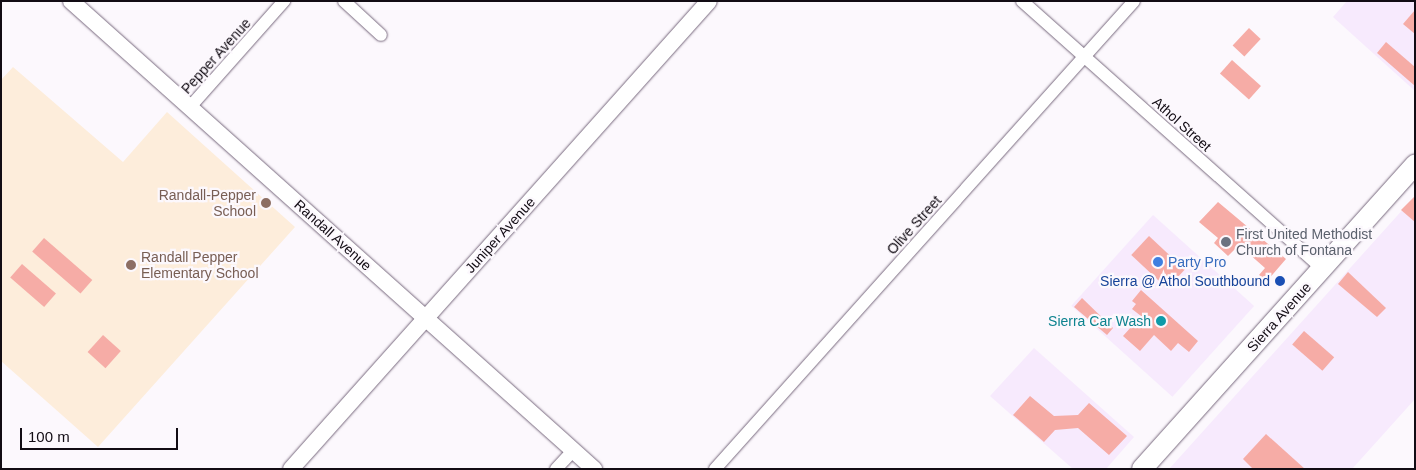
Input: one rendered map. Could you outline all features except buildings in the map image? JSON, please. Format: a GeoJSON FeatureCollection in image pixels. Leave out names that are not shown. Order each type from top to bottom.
{"type":"FeatureCollection","features":[{"type":"Feature","properties":{"kind":"main road","name":"Sierra Avenue"},"geometry":{"type":"LineString","coordinates":[[1142,469],[1415,165]]}},
{"type":"Feature","properties":{"kind":"street","name":"Randall Avenue"},"geometry":{"type":"LineString","coordinates":[[71,1],[594,469]]}},
{"type":"Feature","properties":{"kind":"street","name":"Pepper Avenue"},"geometry":{"type":"LineString","coordinates":[[190,107],[284,1]]}},
{"type":"Feature","properties":{"kind":"street"},"geometry":{"type":"LineString","coordinates":[[344,1],[382,35]]}},
{"type":"Feature","properties":{"kind":"street","name":"Juniper Avenue"},"geometry":{"type":"LineString","coordinates":[[291,469],[709,1]]}},
{"type":"Feature","properties":{"kind":"street","name":"Athol Street"},"geometry":{"type":"LineString","coordinates":[[1022,1],[1322,268]]}},
{"type":"Feature","properties":{"kind":"street","name":"Olive Street"},"geometry":{"type":"LineString","coordinates":[[715,469],[1134,1]]}},
{"type":"Feature","properties":{"kind":"street"},"geometry":{"type":"LineString","coordinates":[[556,469],[574,450]]}},
{"type":"Feature","properties":{"kind":"shaded area"},"geometry":{"type":"Polygon","coordinates":[[[1347,1],[1415,1],[1415,91],[1333,17],[1347,1]]]}},
{"type":"Feature","properties":{"kind":"shaded area","name":"Randall Pepper Elementary School"},"geometry":{"type":"Polygon","coordinates":[[[13,67],[123,162],[167,112],[295,227],[98,447],[1,361],[1,80],[13,67]]]}},
{"type":"Feature","properties":{"kind":"shaded area"},"geometry":{"type":"Polygon","coordinates":[[[1415,196],[1415,399],[1380,438],[1352,469],[1169,469],[1415,196]]]}},
{"type":"Feature","properties":{"kind":"shaded area"},"geometry":{"type":"Polygon","coordinates":[[[1153,215],[1254,306],[1172,397],[1071,306],[1153,215]]]}},
{"type":"Feature","properties":{"kind":"shaded area"},"geometry":{"type":"Polygon","coordinates":[[[1034,348],[1134,437],[1106,469],[1073,469],[990,396],[1034,348]]]}},
{"type":"Feature","properties":{"kind":"place","name":"Randall-Pepper School"},"geometry":{"type":"Point","coordinates":[266,203]}},
{"type":"Feature","properties":{"kind":"place","name":"First United Methodist Church of Fontana"},"geometry":{"type":"Point","coordinates":[1226,242]}},
{"type":"Feature","properties":{"kind":"place","name":"Party Pro"},"geometry":{"type":"Point","coordinates":[1158,262]}},
{"type":"Feature","properties":{"kind":"place","name":"Randall Pepper Elementary School"},"geometry":{"type":"Point","coordinates":[131,265]}},
{"type":"Feature","properties":{"kind":"place","name":"Sierra @ Athol Southbound"},"geometry":{"type":"Point","coordinates":[1280,281]}},
{"type":"Feature","properties":{"kind":"place","name":"Sierra Car Wash"},"geometry":{"type":"Point","coordinates":[1161,321]}}]}
